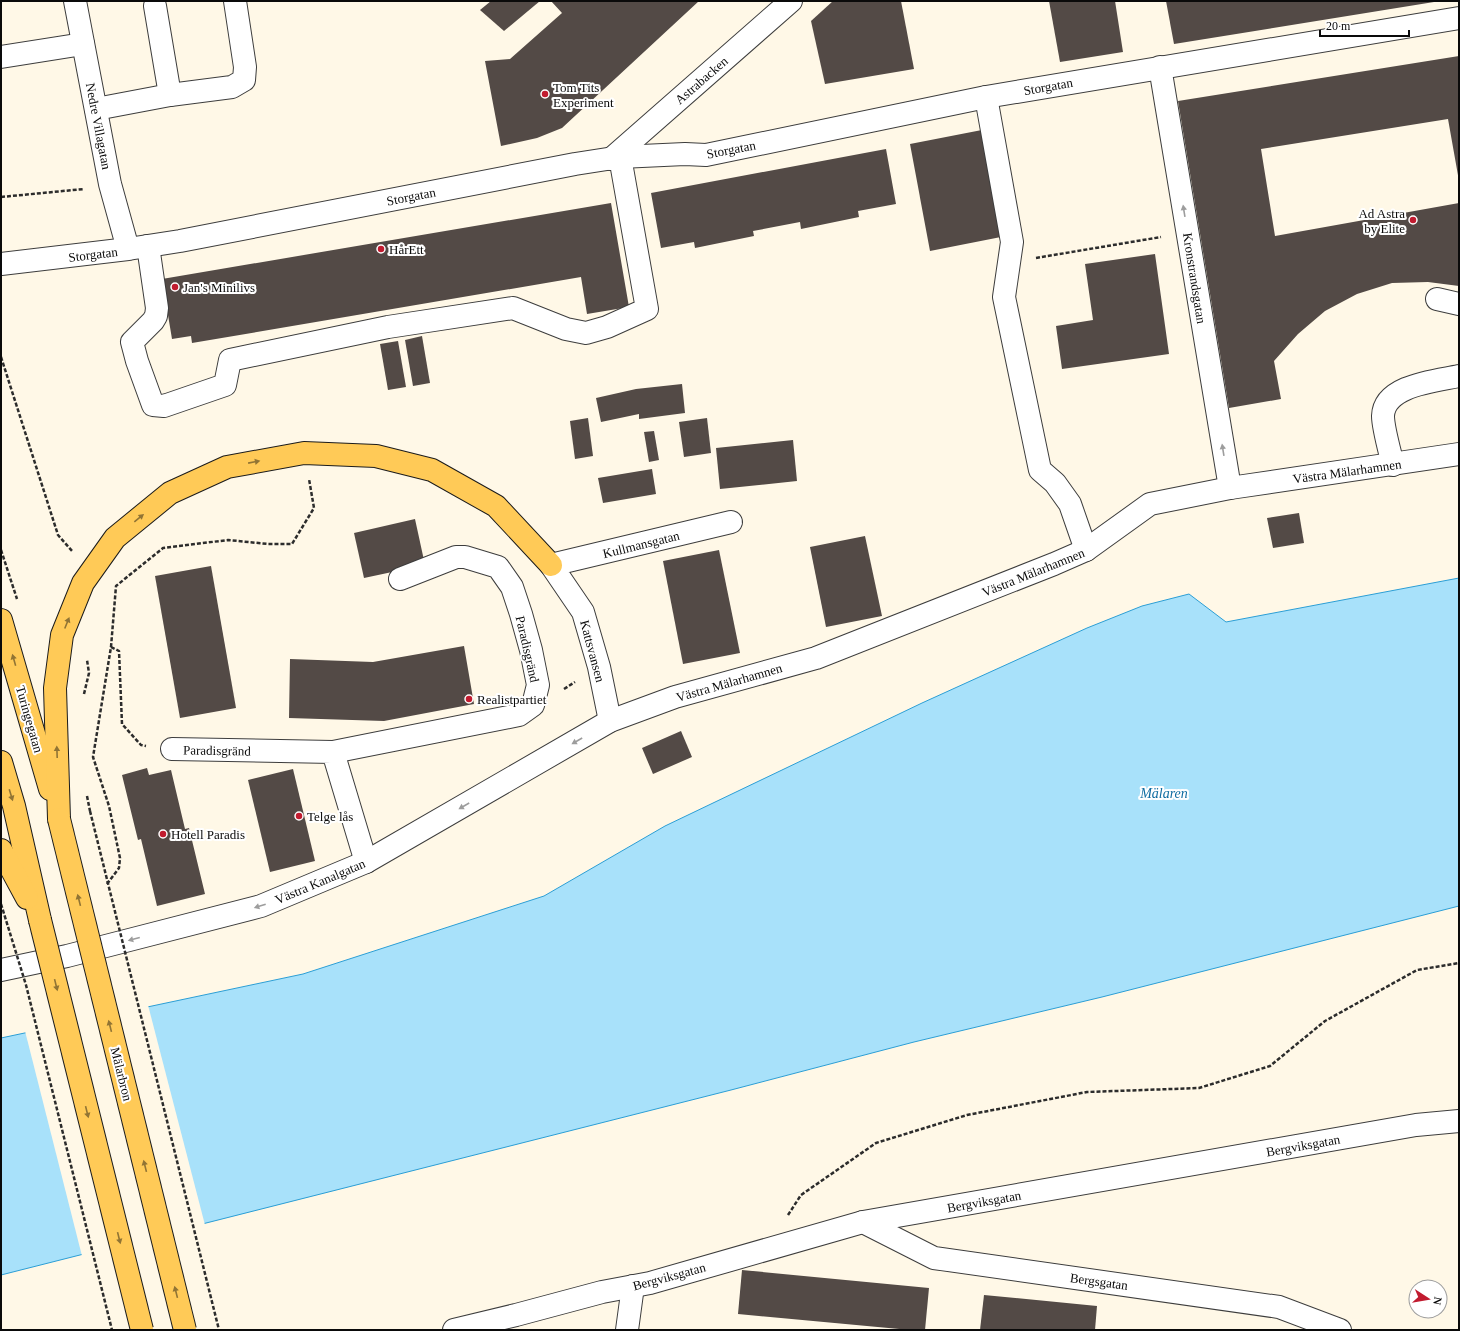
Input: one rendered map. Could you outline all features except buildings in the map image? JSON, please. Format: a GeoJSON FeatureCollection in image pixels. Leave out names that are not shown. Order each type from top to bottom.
{"type":"FeatureCollection","features":[{"type":"Feature","properties":{"kind":"main road"},"geometry":{"type":"LineString","coordinates":[[59,818],[55,688],[62,635],[83,583],[115,538],[170,493],[227,467],[304,453],[376,456],[432,470],[496,506],[551,565]]}},
{"type":"Feature","properties":{"kind":"main road","name":"Turingegatan"},"geometry":{"type":"LineString","coordinates":[[1,620],[59,818]]}},
{"type":"Feature","properties":{"kind":"main road"},"geometry":{"type":"LineString","coordinates":[[1,762],[20,829],[40,920],[142,1330]]}},
{"type":"Feature","properties":{"kind":"main road","name":"Mälarbron"},"geometry":{"type":"LineString","coordinates":[[59,818],[185,1330]]}},
{"type":"Feature","properties":{"kind":"main road"},"geometry":{"type":"LineString","coordinates":[[1,850],[40,920]]}},
{"type":"Feature","properties":{"kind":"street","name":"Nedre Villagatan"},"geometry":{"type":"LineString","coordinates":[[75,1],[110,184],[138,248],[157,308],[156,316],[153,321],[132,342],[137,361],[153,405],[164,406],[225,385],[230,360],[388,327],[513,308],[566,329],[586,333],[607,327],[647,309],[615,158]]}},
{"type":"Feature","properties":{"kind":"street"},"geometry":{"type":"LineString","coordinates":[[96,110],[170,95],[232,87],[244,80],[245,67],[235,1]]}},
{"type":"Feature","properties":{"kind":"street","name":"Astrabacken"},"geometry":{"type":"LineString","coordinates":[[615,158],[791,1]]}},
{"type":"Feature","properties":{"kind":"street"},"geometry":{"type":"LineString","coordinates":[[155,6],[170,95]]}},
{"type":"Feature","properties":{"kind":"street","name":"Storgatan"},"geometry":{"type":"LineString","coordinates":[[1,264],[138,248],[180,241],[575,164],[615,158],[685,154],[706,156],[986,96],[1459,18]]}},
{"type":"Feature","properties":{"kind":"street"},"geometry":{"type":"LineString","coordinates":[[1,56],[83,44]]}},
{"type":"Feature","properties":{"kind":"street","name":"Kronstrandsgatan"},"geometry":{"type":"LineString","coordinates":[[1160,67],[1230,488]]}},
{"type":"Feature","properties":{"kind":"street"},"geometry":{"type":"LineString","coordinates":[[986,96],[1012,242],[1004,297],[1040,470],[1055,482],[1070,504],[1086,550]]}},
{"type":"Feature","properties":{"kind":"street"},"geometry":{"type":"LineString","coordinates":[[1437,298],[1459,304]]}},
{"type":"Feature","properties":{"kind":"street"},"geometry":{"type":"LineString","coordinates":[[1393,465],[1383,417],[1389,401],[1406,388],[1459,376]]}},
{"type":"Feature","properties":{"kind":"street","name":"Västra Mälarhamnen"},"geometry":{"type":"LineString","coordinates":[[610,721],[675,697],[816,658],[1086,550],[1150,504],[1230,488],[1459,454]]}},
{"type":"Feature","properties":{"kind":"street","name":"Kullmansgatan"},"geometry":{"type":"LineString","coordinates":[[551,565],[730,522]]}},
{"type":"Feature","properties":{"kind":"street","name":"Paradisgränd"},"geometry":{"type":"LineString","coordinates":[[172,749],[333,752],[519,716],[532,705],[538,685],[531,650],[512,587],[498,567],[466,557],[456,557],[400,579]]}},
{"type":"Feature","properties":{"kind":"street","name":"Kattsvansen"},"geometry":{"type":"LineString","coordinates":[[551,565],[583,612],[599,667],[610,721]]}},
{"type":"Feature","properties":{"kind":"street","name":"Västra Kanalgatan"},"geometry":{"type":"LineString","coordinates":[[1,970],[67,956],[262,906],[366,862],[610,721]]}},
{"type":"Feature","properties":{"kind":"street"},"geometry":{"type":"LineString","coordinates":[[333,752],[366,862]]}},
{"type":"Feature","properties":{"kind":"street","name":"Bergviksgatan"},"geometry":{"type":"LineString","coordinates":[[454,1330],[518,1323],[602,1292],[650,1283],[863,1222],[1416,1125],[1459,1121]]}},
{"type":"Feature","properties":{"kind":"street","name":"Bergsgatan"},"geometry":{"type":"LineString","coordinates":[[863,1222],[934,1258],[1279,1307],[1340,1330]]}},
{"type":"Feature","properties":{"kind":"street"},"geometry":{"type":"LineString","coordinates":[[627,1330],[633,1286]]}},
{"type":"Feature","properties":{"kind":"path"},"geometry":{"type":"LineString","coordinates":[[1,197],[86,189],[110,184]]}},
{"type":"Feature","properties":{"kind":"path"},"geometry":{"type":"LineString","coordinates":[[1010,262],[1187,232]]}},
{"type":"Feature","properties":{"kind":"path"},"geometry":{"type":"LineString","coordinates":[[1,357],[58,535],[74,553]]}},
{"type":"Feature","properties":{"kind":"path"},"geometry":{"type":"LineString","coordinates":[[108,884],[119,868],[120,858],[109,806],[93,757],[111,647],[116,586],[163,548],[228,540],[268,544],[292,544],[314,508],[304,453]]}},
{"type":"Feature","properties":{"kind":"path"},"geometry":{"type":"LineString","coordinates":[[111,647],[119,651],[122,724],[141,745],[172,749]]}},
{"type":"Feature","properties":{"kind":"path"},"geometry":{"type":"LineString","coordinates":[[90,811],[218,1330]]}},
{"type":"Feature","properties":{"kind":"path"},"geometry":{"type":"LineString","coordinates":[[1,904],[26,985],[112,1330]]}},
{"type":"Feature","properties":{"kind":"path"},"geometry":{"type":"LineString","coordinates":[[786,1218],[801,1196],[876,1143],[967,1115],[1087,1092],[1199,1088],[1256,1071],[1270,1066],[1325,1021],[1417,970],[1459,963]]}},
{"type":"Feature","properties":{"kind":"water","name":"Mälaren"},"geometry":{"type":"Polygon","coordinates":[[[1459,578],[1459,906],[1102,997],[914,1042],[731,1090],[1,1275],[1,1038],[303,974],[544,896],[665,826],[922,703],[1087,628],[1142,606],[1189,594],[1226,622],[1459,578]]]}},
{"type":"Feature","properties":{"kind":"pier"},"geometry":{"type":"Polygon","coordinates":[[[148,1005],[205,1225],[82,1256],[25,1031],[148,1005]]]}},
{"type":"Feature","properties":{"kind":"place","name":"Tom Tits Experiment"},"geometry":{"type":"Point","coordinates":[545,94]}},
{"type":"Feature","properties":{"kind":"place","name":"Ad Astra by Elite"},"geometry":{"type":"Point","coordinates":[1413,220]}},
{"type":"Feature","properties":{"kind":"place","name":"HårEtt"},"geometry":{"type":"Point","coordinates":[381,249]}},
{"type":"Feature","properties":{"kind":"place","name":"Jan's Minilivs"},"geometry":{"type":"Point","coordinates":[175,287]}},
{"type":"Feature","properties":{"kind":"place","name":"Realistpartiet"},"geometry":{"type":"Point","coordinates":[469,699]}},
{"type":"Feature","properties":{"kind":"place","name":"Telge lås"},"geometry":{"type":"Point","coordinates":[299,816]}},
{"type":"Feature","properties":{"kind":"place","name":"Hotell Paradis"},"geometry":{"type":"Point","coordinates":[163,834]}}]}
